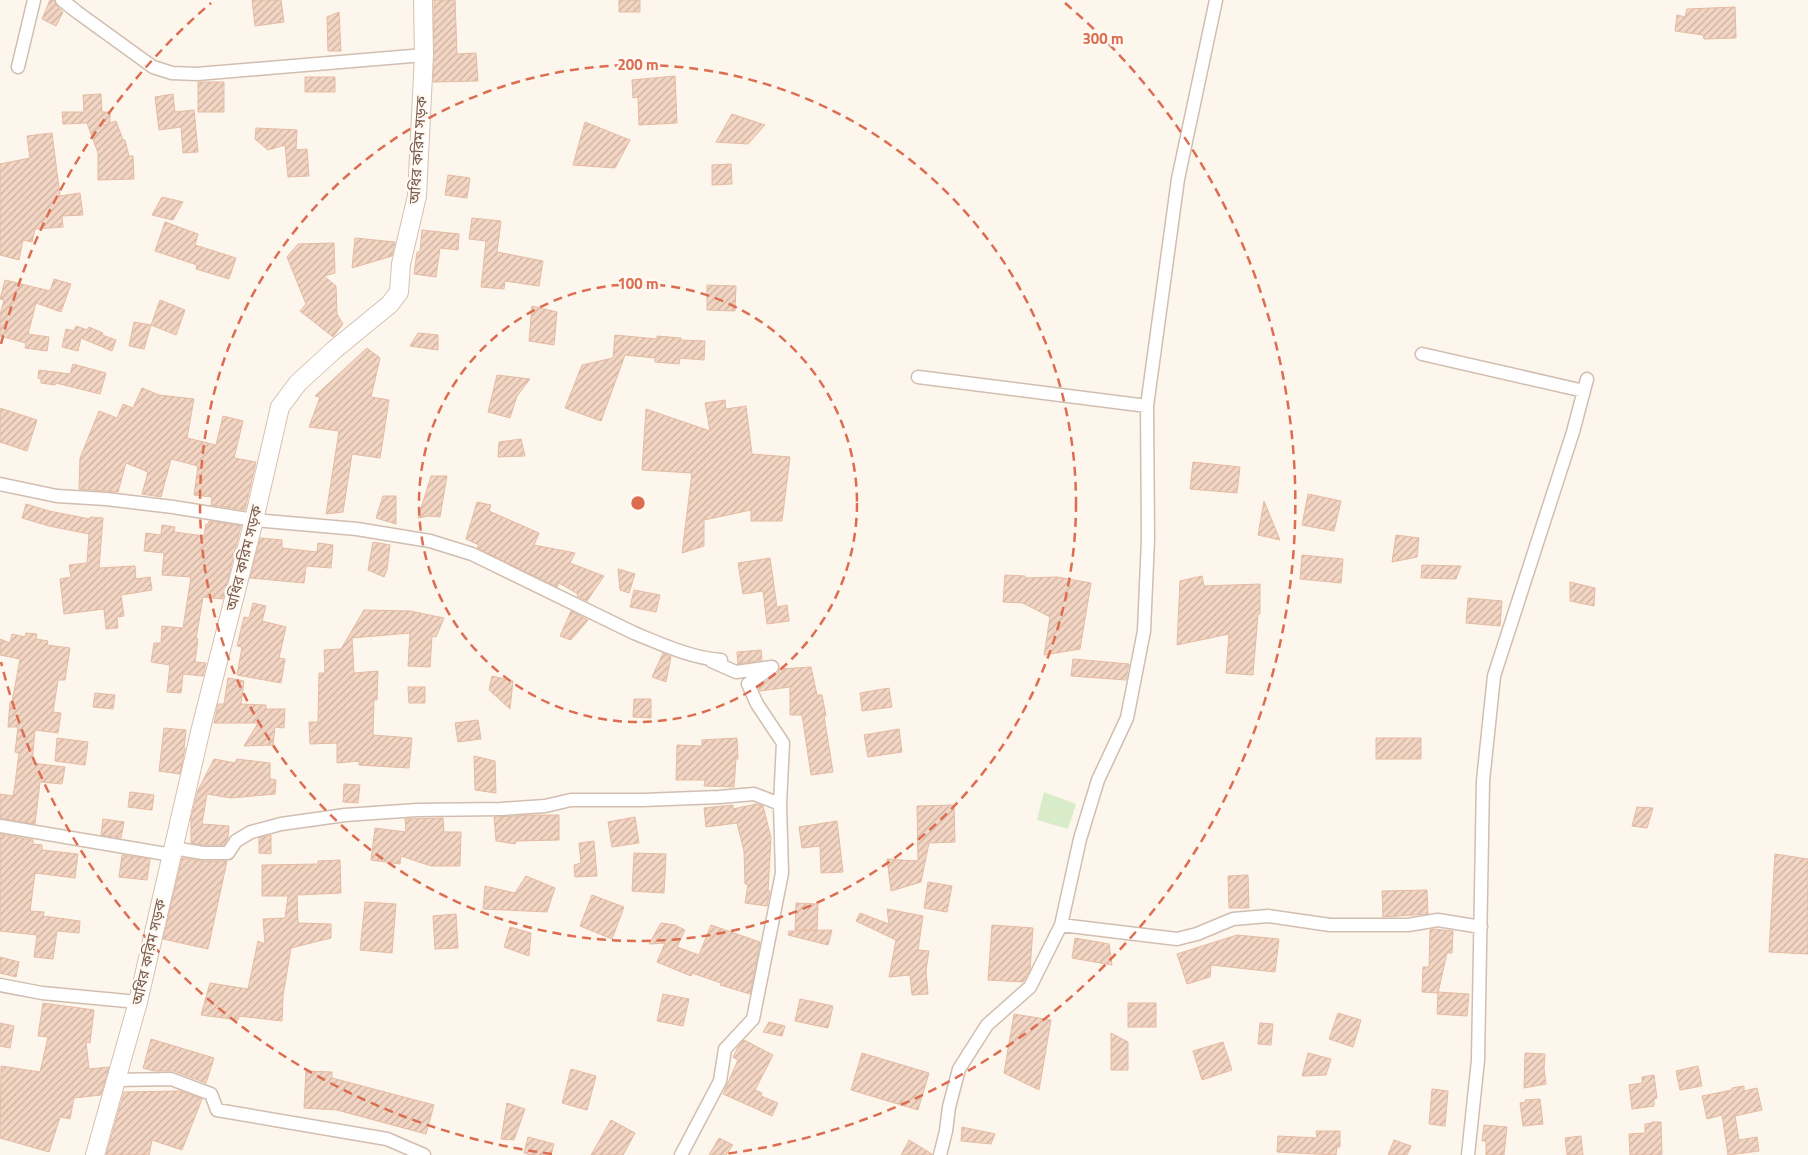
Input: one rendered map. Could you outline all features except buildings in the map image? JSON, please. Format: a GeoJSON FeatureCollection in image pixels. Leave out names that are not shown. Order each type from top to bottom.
{"type":"FeatureCollection","features":[{"type":"Feature","properties":{"kind":"main road","name":"অধির করিম সড়ক"},"geometry":{"type":"LineString","coordinates":[[94,1155],[138,1002],[201,728],[254,520],[280,407],[298,383],[334,350],[390,304],[399,292],[401,264],[417,196],[424,55],[423,0]]}},
{"type":"Feature","properties":{"kind":"street"},"geometry":{"type":"LineString","coordinates":[[18,67],[34,0]]}},
{"type":"Feature","properties":{"kind":"street"},"geometry":{"type":"LineString","coordinates":[[62,0],[92,24],[153,67],[172,73],[197,74],[424,55]]}},
{"type":"Feature","properties":{"kind":"street"},"geometry":{"type":"LineString","coordinates":[[940,1155],[946,1132],[948,1107],[959,1069],[987,1024],[1030,987],[1061,925],[1080,838],[1098,780],[1127,718],[1144,631],[1148,539],[1147,406],[1178,180],[1216,0]]}},
{"type":"Feature","properties":{"kind":"street"},"geometry":{"type":"LineString","coordinates":[[1422,354],[1586,385],[1573,432],[1494,676],[1482,781],[1478,1060],[1468,1155]]}},
{"type":"Feature","properties":{"kind":"street"},"geometry":{"type":"LineString","coordinates":[[918,377],[1147,406]]}},
{"type":"Feature","properties":{"kind":"street"},"geometry":{"type":"LineString","coordinates":[[0,484],[57,496],[106,499],[254,520],[357,529],[430,541],[472,554],[634,633],[708,659],[736,672],[772,667],[748,684],[757,704],[783,743],[780,804],[782,872],[753,1019],[725,1049],[720,1081],[681,1155]]}},
{"type":"Feature","properties":{"kind":"street"},"geometry":{"type":"LineString","coordinates":[[708,659],[721,660]]}},
{"type":"Feature","properties":{"kind":"street"},"geometry":{"type":"LineString","coordinates":[[0,826],[173,852],[228,853],[236,841],[251,832],[280,824],[345,815],[417,810],[501,809],[545,806],[571,800],[643,800],[754,794],[780,804]]}},
{"type":"Feature","properties":{"kind":"street"},"geometry":{"type":"LineString","coordinates":[[1061,925],[1177,939],[1197,934],[1233,919],[1268,916],[1330,925],[1408,925],[1438,920],[1481,926]]}},
{"type":"Feature","properties":{"kind":"street"},"geometry":{"type":"LineString","coordinates":[[0,985],[42,993],[138,1002]]}},
{"type":"Feature","properties":{"kind":"street"},"geometry":{"type":"LineString","coordinates":[[116,1080],[171,1079],[211,1094],[217,1110],[387,1139],[424,1155]]}},
{"type":"Feature","properties":{"kind":"green space"},"geometry":{"type":"Polygon","coordinates":[[[1044,792],[1076,804],[1068,829],[1037,820],[1044,792]]]}}]}
